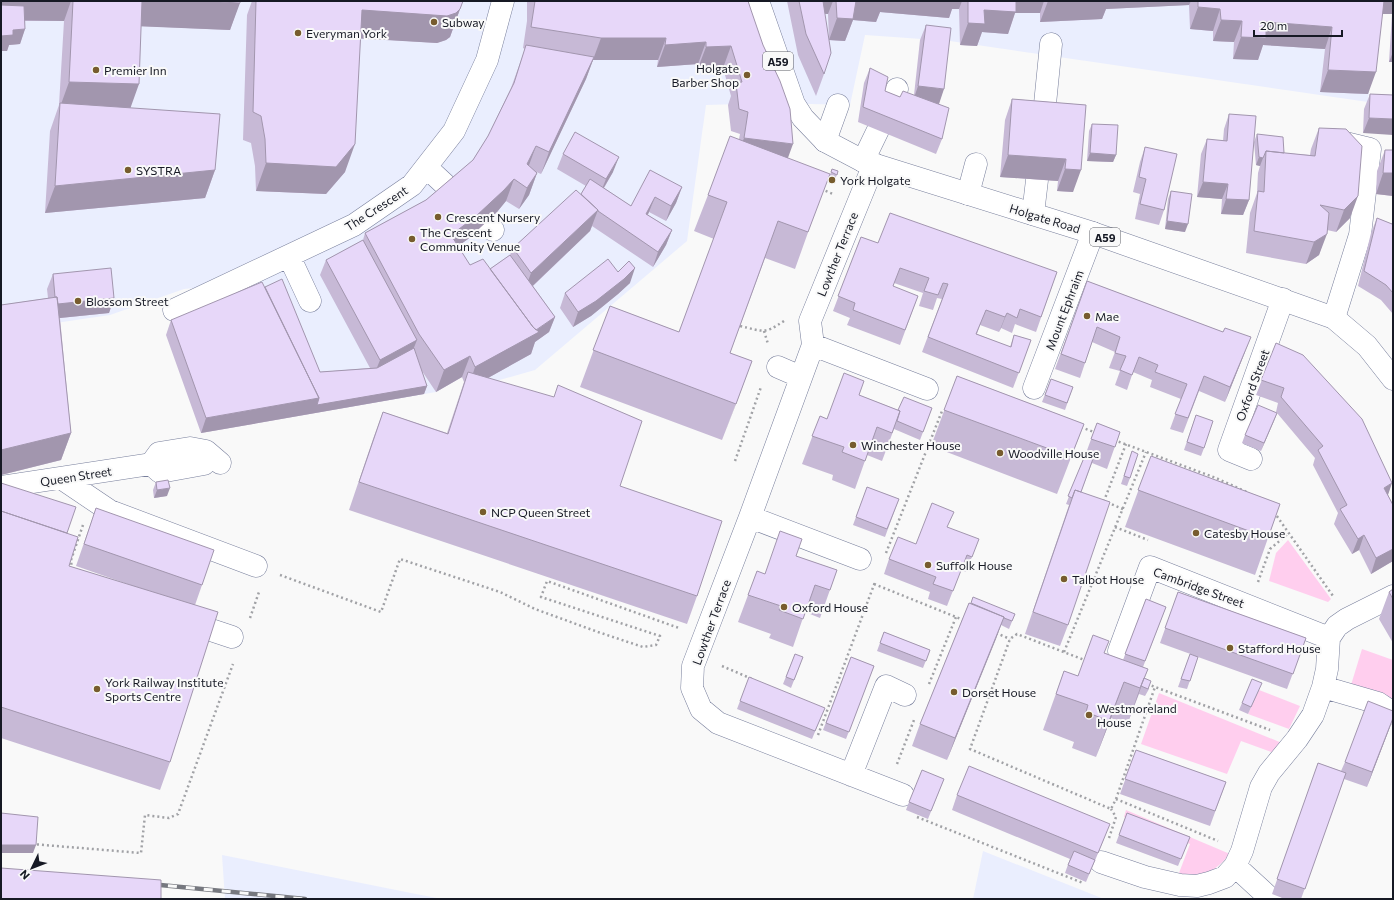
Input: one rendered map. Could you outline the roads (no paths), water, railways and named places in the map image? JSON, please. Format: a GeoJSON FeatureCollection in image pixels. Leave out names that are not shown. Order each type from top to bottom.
{"type":"FeatureCollection","features":[{"type":"Feature","properties":{"kind":"street","name":"The Crescent"},"geometry":{"type":"LineString","coordinates":[[174,310],[354,225],[412,185],[454,131],[487,60],[503,1]]}},
{"type":"Feature","properties":{"kind":"street","name":"Holgate Road"},"geometry":{"type":"LineString","coordinates":[[758,1],[794,104],[802,118],[824,141],[868,162],[1093,233],[1334,318],[1367,346],[1393,379]]}},
{"type":"Feature","properties":{"kind":"street"},"geometry":{"type":"LineString","coordinates":[[1043,124],[1051,44]]}},
{"type":"Feature","properties":{"kind":"street"},"geometry":{"type":"LineString","coordinates":[[888,109],[897,89]]}},
{"type":"Feature","properties":{"kind":"street"},"geometry":{"type":"LineString","coordinates":[[824,141],[838,105]]}},
{"type":"Feature","properties":{"kind":"street","name":"Lowther Terrace"},"geometry":{"type":"LineString","coordinates":[[878,130],[868,162],[810,321],[813,345],[750,517],[693,666],[692,688],[701,709],[718,723],[903,795]]}},
{"type":"Feature","properties":{"kind":"street"},"geometry":{"type":"LineString","coordinates":[[1333,140],[1370,149],[1393,151]]}},
{"type":"Feature","properties":{"kind":"street"},"geometry":{"type":"LineString","coordinates":[[1334,318],[1360,235],[1370,149]]}},
{"type":"Feature","properties":{"kind":"street"},"geometry":{"type":"LineString","coordinates":[[968,194],[976,164]]}},
{"type":"Feature","properties":{"kind":"street"},"geometry":{"type":"LineString","coordinates":[[426,167],[453,192]]}},
{"type":"Feature","properties":{"kind":"street"},"geometry":{"type":"LineString","coordinates":[[1033,214],[1037,180]]}},
{"type":"Feature","properties":{"kind":"street","name":"Mount Ephraim"},"geometry":{"type":"LineString","coordinates":[[1034,388],[1093,233]]}},
{"type":"Feature","properties":{"kind":"street"},"geometry":{"type":"LineString","coordinates":[[289,256],[310,301]]}},
{"type":"Feature","properties":{"kind":"street","name":"Oxford Street"},"geometry":{"type":"LineString","coordinates":[[1251,459],[1229,450],[1283,299]]}},
{"type":"Feature","properties":{"kind":"street"},"geometry":{"type":"LineString","coordinates":[[813,345],[927,389]]}},
{"type":"Feature","properties":{"kind":"street"},"geometry":{"type":"LineString","coordinates":[[770,367],[802,377]]}},
{"type":"Feature","properties":{"kind":"street","name":"Queen Street"},"geometry":{"type":"LineString","coordinates":[[1,487],[151,464],[160,472],[212,463]]}},
{"type":"Feature","properties":{"kind":"street"},"geometry":{"type":"LineString","coordinates":[[61,478],[110,512],[264,575]]}},
{"type":"Feature","properties":{"kind":"street"},"geometry":{"type":"LineString","coordinates":[[750,517],[860,559]]}},
{"type":"Feature","properties":{"kind":"street","name":"Cambridge Street"},"geometry":{"type":"LineString","coordinates":[[1119,651],[1150,567],[1329,638]]}},
{"type":"Feature","properties":{"kind":"street"},"geometry":{"type":"LineString","coordinates":[[1101,862],[1145,877],[1180,885],[1197,886],[1225,877],[1235,866],[1242,851],[1262,787],[1269,773],[1297,740],[1313,715],[1324,687],[1329,638],[1337,626],[1347,618],[1393,596]]}},
{"type":"Feature","properties":{"kind":"street"},"geometry":{"type":"LineString","coordinates":[[167,615],[232,637]]}},
{"type":"Feature","properties":{"kind":"street"},"geometry":{"type":"LineString","coordinates":[[851,775],[886,686],[905,695]]}},
{"type":"Feature","properties":{"kind":"street"},"geometry":{"type":"LineString","coordinates":[[1324,687],[1378,703],[1393,714]]}},
{"type":"Feature","properties":{"kind":"street"},"geometry":{"type":"LineString","coordinates":[[1235,866],[1271,899]]}},
{"type":"Feature","properties":{"kind":"railway"},"geometry":{"type":"LineString","coordinates":[[150,884],[305,899]]}},
{"type":"Feature","properties":{"kind":"place","name":"Subway"},"geometry":{"type":"Point","coordinates":[434,22]}},
{"type":"Feature","properties":{"kind":"place","name":"Everyman York"},"geometry":{"type":"Point","coordinates":[298,33]}},
{"type":"Feature","properties":{"kind":"place","name":"Premier Inn"},"geometry":{"type":"Point","coordinates":[96,70]}},
{"type":"Feature","properties":{"kind":"place","name":"Holgate Barber Shop"},"geometry":{"type":"Point","coordinates":[747,75]}},
{"type":"Feature","properties":{"kind":"place","name":"SYSTRA"},"geometry":{"type":"Point","coordinates":[128,170]}},
{"type":"Feature","properties":{"kind":"place","name":"York Holgate"},"geometry":{"type":"Point","coordinates":[832,180]}},
{"type":"Feature","properties":{"kind":"place","name":"Crescent Nursery"},"geometry":{"type":"Point","coordinates":[438,217]}},
{"type":"Feature","properties":{"kind":"place","name":"The Crescent Community Venue"},"geometry":{"type":"Point","coordinates":[412,239]}},
{"type":"Feature","properties":{"kind":"place","name":"Blossom Street"},"geometry":{"type":"Point","coordinates":[78,301]}},
{"type":"Feature","properties":{"kind":"place","name":"Mae"},"geometry":{"type":"Point","coordinates":[1087,316]}},
{"type":"Feature","properties":{"kind":"place","name":"Winchester House"},"geometry":{"type":"Point","coordinates":[853,445]}},
{"type":"Feature","properties":{"kind":"place","name":"Woodville House"},"geometry":{"type":"Point","coordinates":[1000,453]}},
{"type":"Feature","properties":{"kind":"place","name":"NCP Queen Street"},"geometry":{"type":"Point","coordinates":[483,512]}},
{"type":"Feature","properties":{"kind":"place","name":"Catesby House"},"geometry":{"type":"Point","coordinates":[1196,533]}},
{"type":"Feature","properties":{"kind":"place","name":"Suffolk House"},"geometry":{"type":"Point","coordinates":[928,565]}},
{"type":"Feature","properties":{"kind":"place","name":"Talbot House"},"geometry":{"type":"Point","coordinates":[1064,579]}},
{"type":"Feature","properties":{"kind":"place","name":"Oxford House"},"geometry":{"type":"Point","coordinates":[784,607]}},
{"type":"Feature","properties":{"kind":"place","name":"Stafford House"},"geometry":{"type":"Point","coordinates":[1230,648]}},
{"type":"Feature","properties":{"kind":"place","name":"York Railway Institute Sports Centre"},"geometry":{"type":"Point","coordinates":[97,689]}},
{"type":"Feature","properties":{"kind":"place","name":"Dorset House"},"geometry":{"type":"Point","coordinates":[954,692]}},
{"type":"Feature","properties":{"kind":"place","name":"Westmoreland House"},"geometry":{"type":"Point","coordinates":[1089,715]}}]}
